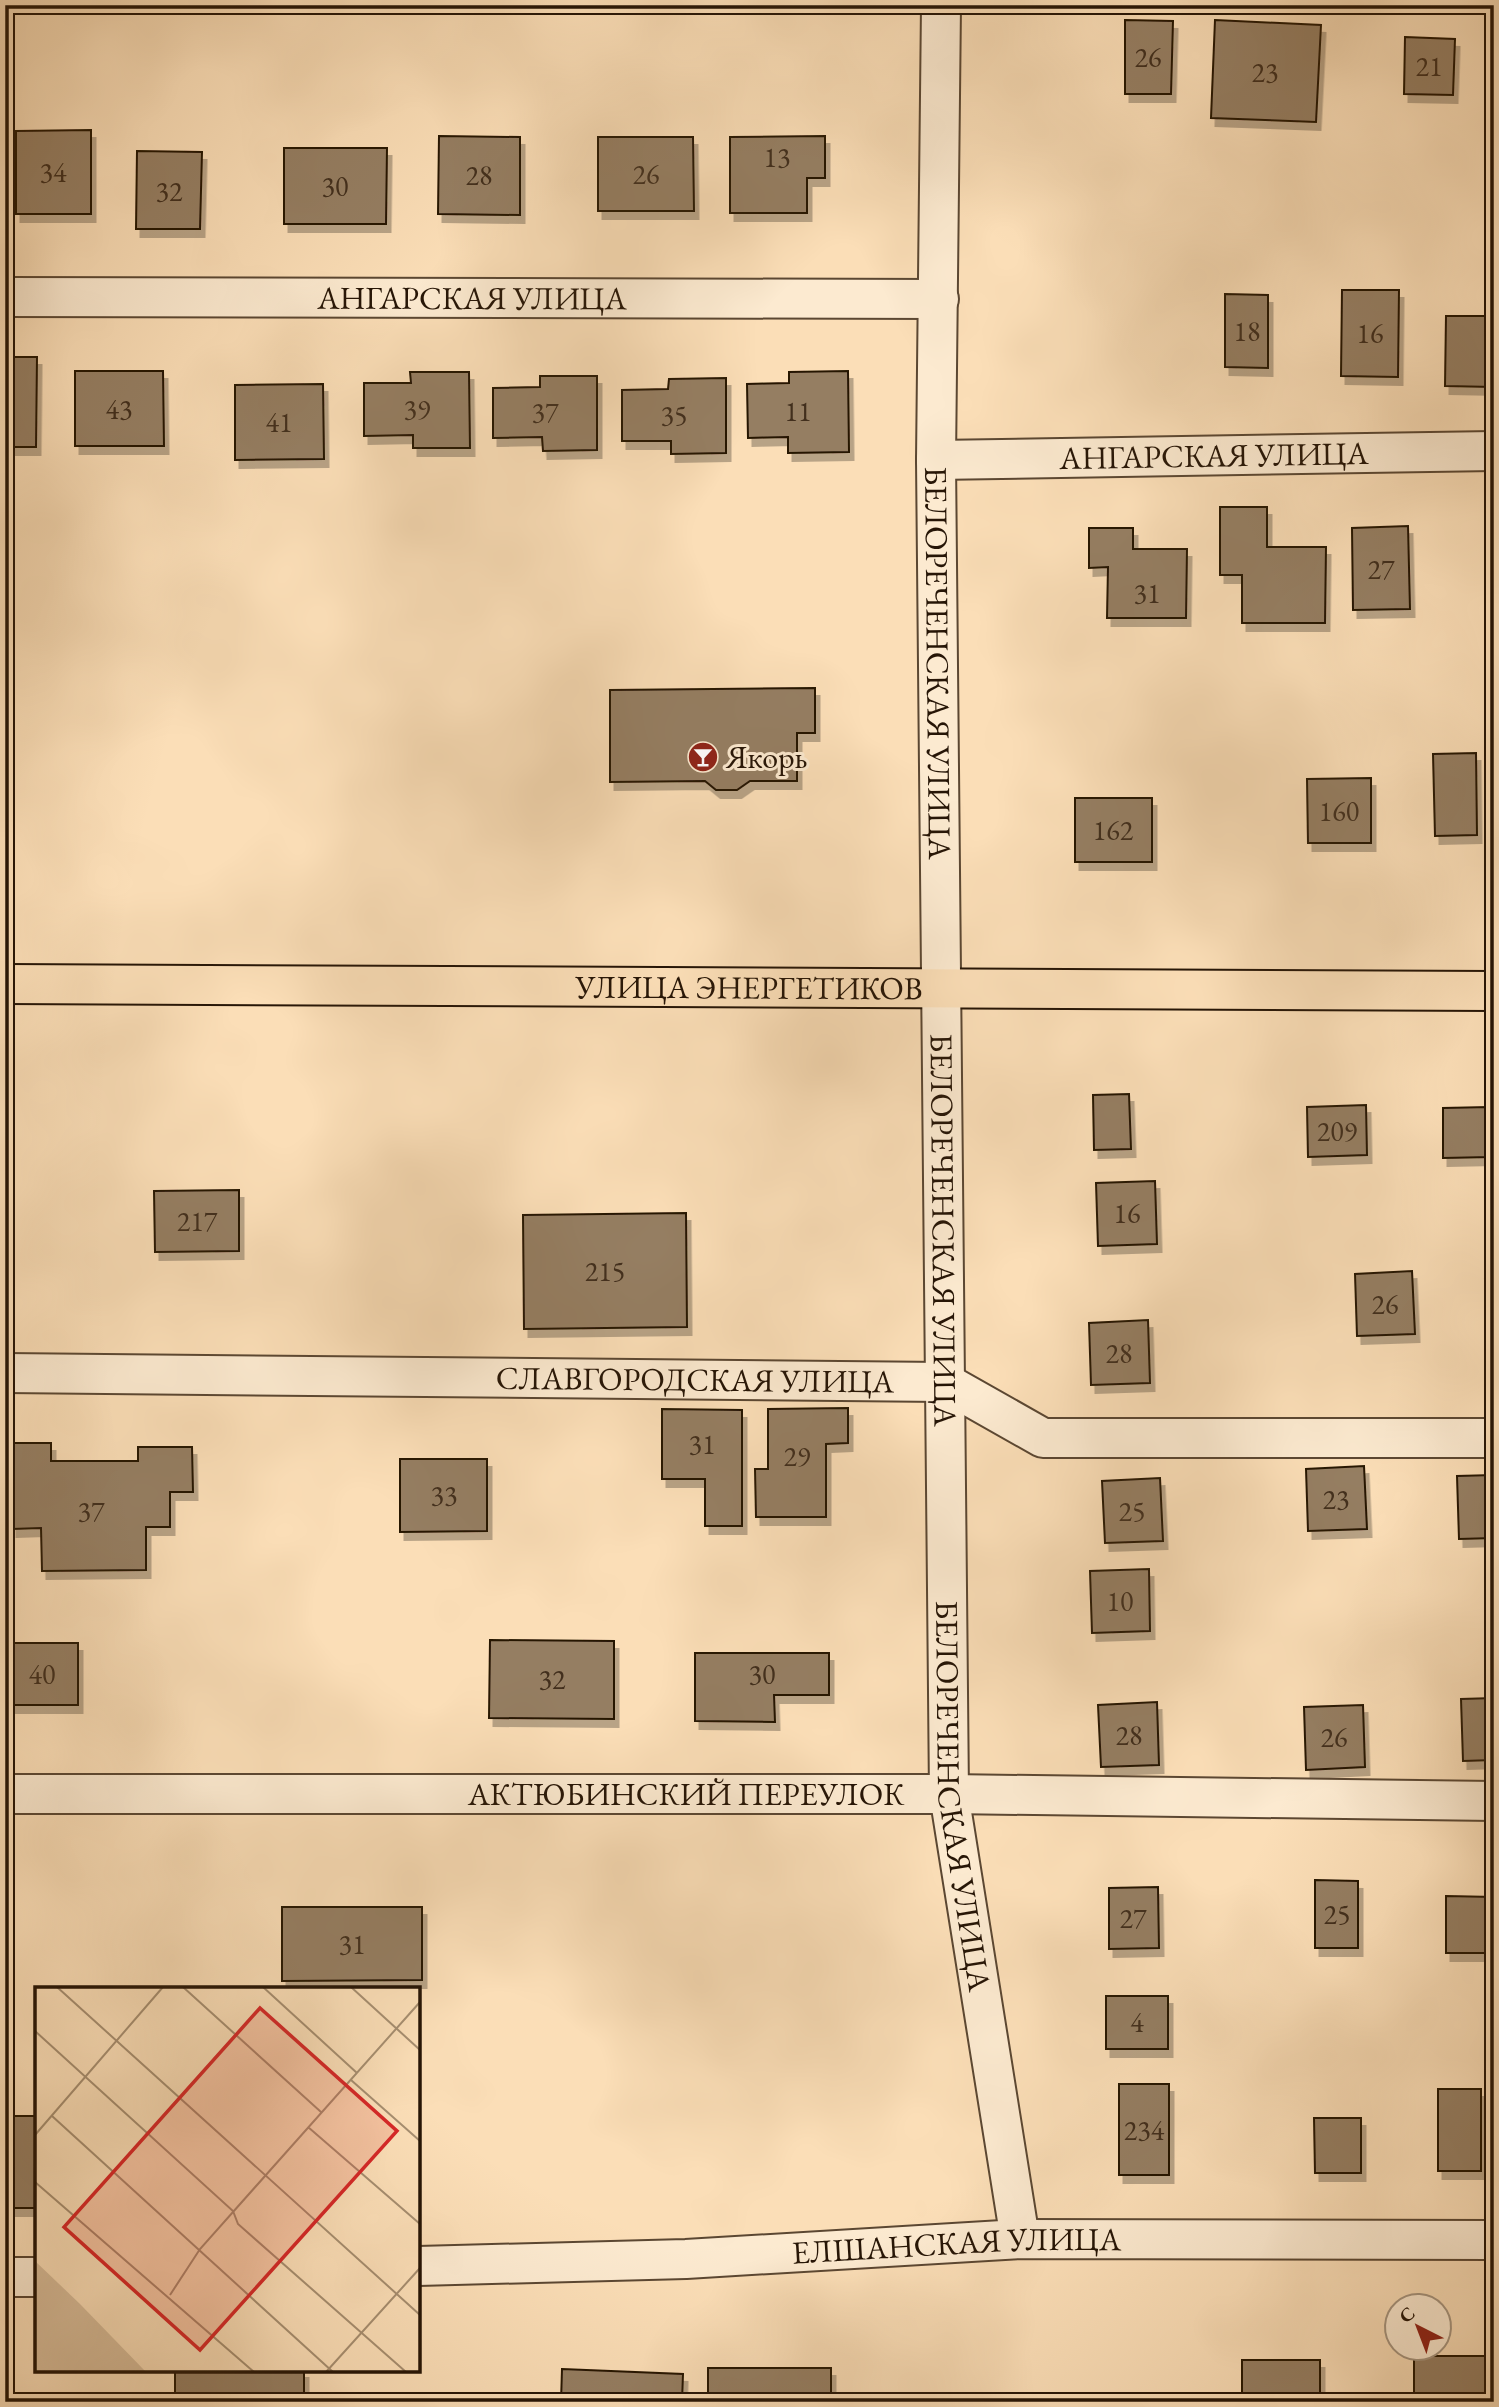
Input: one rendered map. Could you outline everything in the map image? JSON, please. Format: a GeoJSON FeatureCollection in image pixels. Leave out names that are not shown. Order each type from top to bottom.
{"type":"FeatureCollection","features":[{"type":"Feature","properties":{"kind":"main road","name":"УЛИЦА ЭНЕРГЕТИКОВ"},"geometry":{"type":"LineString","coordinates":[[5,984],[1494,991]]}},
{"type":"Feature","properties":{"kind":"street","name":"БЕЛОРЕЧЕНСКАЯ УЛИЦА"},"geometry":{"type":"LineString","coordinates":[[941,5],[936,460],[949,1794],[1020,2239]]}},
{"type":"Feature","properties":{"kind":"street","name":"АНГАРСКАЯ УЛИЦА"},"geometry":{"type":"LineString","coordinates":[[5,298],[939,299]]}},
{"type":"Feature","properties":{"kind":"street","name":"АНГАРСКАЯ УЛИЦА"},"geometry":{"type":"LineString","coordinates":[[936,460],[1494,451]]}},
{"type":"Feature","properties":{"kind":"street","name":"СЛАВГОРОДСКАЯ УЛИЦА"},"geometry":{"type":"LineString","coordinates":[[5,1373],[944,1382],[1043,1438],[1494,1438]]}},
{"type":"Feature","properties":{"kind":"street","name":"АКТЮБИНСКИЙ ПЕРЕУЛОК"},"geometry":{"type":"LineString","coordinates":[[5,1794],[949,1794],[1494,1801]]}},
{"type":"Feature","properties":{"kind":"street","name":"ЕЛШАНСКАЯ УЛИЦА"},"geometry":{"type":"LineString","coordinates":[[420,2266],[686,2259],[1020,2239],[1494,2240]]}},
{"type":"Feature","properties":{"kind":"street"},"geometry":{"type":"LineString","coordinates":[[5,2277],[35,2277]]}},
{"type":"Feature","properties":{"kind":"building"},"geometry":{"type":"Polygon","coordinates":[[[1125,20],[1173,21],[1171,94],[1125,94],[1125,20]]]}},
{"type":"Feature","properties":{"kind":"building"},"geometry":{"type":"Polygon","coordinates":[[[1215,20],[1321,25],[1316,122],[1211,118],[1215,20]]]}},
{"type":"Feature","properties":{"kind":"building"},"geometry":{"type":"Polygon","coordinates":[[[1405,37],[1455,39],[1453,95],[1404,94],[1405,37]]]}},
{"type":"Feature","properties":{"kind":"building"},"geometry":{"type":"Polygon","coordinates":[[[91,130],[91,214],[16,214],[16,131],[91,130]]]}},
{"type":"Feature","properties":{"kind":"building"},"geometry":{"type":"Polygon","coordinates":[[[439,136],[520,137],[520,215],[438,214],[439,136]]]}},
{"type":"Feature","properties":{"kind":"building"},"geometry":{"type":"Polygon","coordinates":[[[825,136],[825,178],[807,178],[807,213],[730,213],[730,137],[825,136]]]}},
{"type":"Feature","properties":{"kind":"building"},"geometry":{"type":"Polygon","coordinates":[[[598,137],[693,137],[694,211],[598,211],[598,137]]]}},
{"type":"Feature","properties":{"kind":"building"},"geometry":{"type":"Polygon","coordinates":[[[284,148],[387,148],[386,224],[284,224],[284,148]]]}},
{"type":"Feature","properties":{"kind":"building"},"geometry":{"type":"Polygon","coordinates":[[[137,151],[202,152],[200,229],[136,229],[137,151]]]}},
{"type":"Feature","properties":{"kind":"building"},"geometry":{"type":"Polygon","coordinates":[[[1342,290],[1399,290],[1398,377],[1341,376],[1342,290]]]}},
{"type":"Feature","properties":{"kind":"building"},"geometry":{"type":"Polygon","coordinates":[[[1225,294],[1268,295],[1268,368],[1225,367],[1225,294]]]}},
{"type":"Feature","properties":{"kind":"building"},"geometry":{"type":"Polygon","coordinates":[[[1446,316],[1494,316],[1494,387],[1445,386],[1446,316]]]}},
{"type":"Feature","properties":{"kind":"building"},"geometry":{"type":"Polygon","coordinates":[[[5,357],[37,357],[36,447],[5,447],[5,357]]]}},
{"type":"Feature","properties":{"kind":"building"},"geometry":{"type":"Polygon","coordinates":[[[75,371],[163,371],[164,446],[75,446],[75,371]]]}},
{"type":"Feature","properties":{"kind":"building"},"geometry":{"type":"Polygon","coordinates":[[[848,371],[849,452],[788,453],[788,437],[748,438],[747,384],[789,383],[789,372],[848,371]]]}},
{"type":"Feature","properties":{"kind":"building"},"geometry":{"type":"Polygon","coordinates":[[[410,372],[469,372],[470,448],[413,448],[413,435],[364,436],[364,383],[411,383],[410,372]]]}},
{"type":"Feature","properties":{"kind":"building"},"geometry":{"type":"Polygon","coordinates":[[[540,376],[597,376],[597,450],[543,451],[542,437],[493,438],[493,388],[540,387],[540,376]]]}},
{"type":"Feature","properties":{"kind":"building"},"geometry":{"type":"Polygon","coordinates":[[[726,378],[726,453],[671,454],[671,441],[622,441],[622,390],[668,389],[669,379],[726,378]]]}},
{"type":"Feature","properties":{"kind":"building"},"geometry":{"type":"Polygon","coordinates":[[[323,384],[324,459],[235,460],[235,385],[323,384]]]}},
{"type":"Feature","properties":{"kind":"building"},"geometry":{"type":"Polygon","coordinates":[[[1220,507],[1267,507],[1267,547],[1326,547],[1325,623],[1242,623],[1242,575],[1220,575],[1220,507]]]}},
{"type":"Feature","properties":{"kind":"building"},"geometry":{"type":"Polygon","coordinates":[[[1408,526],[1410,609],[1353,610],[1352,528],[1408,526]]]}},
{"type":"Feature","properties":{"kind":"building"},"geometry":{"type":"Polygon","coordinates":[[[1089,528],[1133,528],[1133,549],[1187,549],[1186,618],[1107,618],[1108,567],[1089,568],[1089,528]]]}},
{"type":"Feature","properties":{"kind":"building","name":"Якорь"},"geometry":{"type":"Polygon","coordinates":[[[815,688],[815,733],[797,733],[797,781],[750,781],[737,790],[716,790],[705,781],[610,782],[610,690],[815,688]]]}},
{"type":"Feature","properties":{"kind":"building"},"geometry":{"type":"Polygon","coordinates":[[[1476,753],[1477,835],[1435,836],[1433,754],[1476,753]]]}},
{"type":"Feature","properties":{"kind":"building"},"geometry":{"type":"Polygon","coordinates":[[[1371,778],[1371,843],[1308,843],[1307,779],[1371,778]]]}},
{"type":"Feature","properties":{"kind":"building"},"geometry":{"type":"Polygon","coordinates":[[[1075,798],[1152,798],[1152,862],[1075,862],[1075,798]]]}},
{"type":"Feature","properties":{"kind":"building"},"geometry":{"type":"Polygon","coordinates":[[[1129,1094],[1131,1149],[1094,1150],[1093,1095],[1129,1094]]]}},
{"type":"Feature","properties":{"kind":"building"},"geometry":{"type":"Polygon","coordinates":[[[1366,1105],[1367,1155],[1308,1157],[1307,1107],[1366,1105]]]}},
{"type":"Feature","properties":{"kind":"building"},"geometry":{"type":"Polygon","coordinates":[[[1489,1107],[1491,1157],[1443,1158],[1443,1108],[1489,1107]]]}},
{"type":"Feature","properties":{"kind":"building"},"geometry":{"type":"Polygon","coordinates":[[[1155,1181],[1157,1244],[1098,1246],[1096,1183],[1155,1181]]]}},
{"type":"Feature","properties":{"kind":"building"},"geometry":{"type":"Polygon","coordinates":[[[239,1190],[239,1251],[155,1252],[154,1191],[239,1190]]]}},
{"type":"Feature","properties":{"kind":"building"},"geometry":{"type":"Polygon","coordinates":[[[686,1213],[687,1327],[524,1329],[523,1215],[686,1213]]]}},
{"type":"Feature","properties":{"kind":"building"},"geometry":{"type":"Polygon","coordinates":[[[1412,1271],[1415,1334],[1357,1336],[1355,1274],[1412,1271]]]}},
{"type":"Feature","properties":{"kind":"building"},"geometry":{"type":"Polygon","coordinates":[[[1485,1279],[1494,1279],[1494,1341],[1487,1341],[1485,1279]]]}},
{"type":"Feature","properties":{"kind":"building"},"geometry":{"type":"Polygon","coordinates":[[[1148,1320],[1150,1383],[1091,1385],[1089,1323],[1148,1320]]]}},
{"type":"Feature","properties":{"kind":"building"},"geometry":{"type":"Polygon","coordinates":[[[848,1408],[848,1443],[826,1444],[826,1517],[756,1517],[755,1469],[768,1469],[768,1409],[848,1408]]]}},
{"type":"Feature","properties":{"kind":"building"},"geometry":{"type":"Polygon","coordinates":[[[662,1409],[742,1410],[742,1526],[705,1526],[705,1479],[662,1479],[662,1409]]]}},
{"type":"Feature","properties":{"kind":"building"},"geometry":{"type":"Polygon","coordinates":[[[5,1443],[51,1443],[51,1461],[138,1461],[138,1447],[192,1447],[193,1492],[170,1492],[170,1527],[146,1527],[146,1570],[42,1571],[41,1528],[12,1529],[12,1494],[5,1494],[5,1443]]]}},
{"type":"Feature","properties":{"kind":"building"},"geometry":{"type":"Polygon","coordinates":[[[400,1459],[487,1459],[487,1531],[400,1532],[400,1459]]]}},
{"type":"Feature","properties":{"kind":"building"},"geometry":{"type":"Polygon","coordinates":[[[1364,1466],[1367,1529],[1308,1531],[1306,1469],[1364,1466]]]}},
{"type":"Feature","properties":{"kind":"building"},"geometry":{"type":"Polygon","coordinates":[[[1494,1475],[1494,1538],[1459,1539],[1457,1476],[1494,1475]]]}},
{"type":"Feature","properties":{"kind":"building"},"geometry":{"type":"Polygon","coordinates":[[[1160,1478],[1163,1541],[1105,1543],[1102,1481],[1160,1478]]]}},
{"type":"Feature","properties":{"kind":"building"},"geometry":{"type":"Polygon","coordinates":[[[1149,1569],[1150,1631],[1092,1633],[1090,1571],[1149,1569]]]}},
{"type":"Feature","properties":{"kind":"building"},"geometry":{"type":"Polygon","coordinates":[[[490,1640],[614,1641],[614,1719],[489,1718],[490,1640]]]}},
{"type":"Feature","properties":{"kind":"building"},"geometry":{"type":"Polygon","coordinates":[[[5,1643],[78,1643],[78,1705],[5,1705],[5,1643]]]}},
{"type":"Feature","properties":{"kind":"building"},"geometry":{"type":"Polygon","coordinates":[[[695,1653],[829,1653],[829,1695],[774,1695],[775,1722],[695,1721],[695,1653]]]}},
{"type":"Feature","properties":{"kind":"building"},"geometry":{"type":"Polygon","coordinates":[[[1494,1698],[1494,1760],[1463,1761],[1461,1699],[1494,1698]]]}},
{"type":"Feature","properties":{"kind":"building"},"geometry":{"type":"Polygon","coordinates":[[[1157,1702],[1159,1765],[1101,1767],[1098,1705],[1157,1702]]]}},
{"type":"Feature","properties":{"kind":"building"},"geometry":{"type":"Polygon","coordinates":[[[1363,1705],[1365,1767],[1306,1770],[1304,1707],[1363,1705]]]}},
{"type":"Feature","properties":{"kind":"building"},"geometry":{"type":"Polygon","coordinates":[[[1315,1880],[1358,1881],[1358,1948],[1315,1948],[1315,1880]]]}},
{"type":"Feature","properties":{"kind":"building"},"geometry":{"type":"Polygon","coordinates":[[[1158,1887],[1159,1948],[1109,1949],[1109,1888],[1158,1887]]]}},
{"type":"Feature","properties":{"kind":"building"},"geometry":{"type":"Polygon","coordinates":[[[1446,1896],[1494,1897],[1494,1953],[1446,1953],[1446,1896]]]}},
{"type":"Feature","properties":{"kind":"building"},"geometry":{"type":"Polygon","coordinates":[[[282,1907],[422,1907],[422,1980],[282,1981],[282,1907]]]}},
{"type":"Feature","properties":{"kind":"building"},"geometry":{"type":"Polygon","coordinates":[[[1106,1996],[1168,1996],[1168,2049],[1106,2049],[1106,1996]]]}},
{"type":"Feature","properties":{"kind":"building"},"geometry":{"type":"Polygon","coordinates":[[[1119,2084],[1169,2084],[1169,2175],[1119,2175],[1119,2084]]]}},
{"type":"Feature","properties":{"kind":"building"},"geometry":{"type":"Polygon","coordinates":[[[1438,2089],[1481,2089],[1481,2171],[1438,2171],[1438,2089]]]}},
{"type":"Feature","properties":{"kind":"building"},"geometry":{"type":"Polygon","coordinates":[[[5,2116],[35,2116],[35,2208],[5,2208],[5,2116]]]}},
{"type":"Feature","properties":{"kind":"building"},"geometry":{"type":"Polygon","coordinates":[[[1314,2118],[1361,2118],[1361,2173],[1315,2173],[1314,2118]]]}},
{"type":"Feature","properties":{"kind":"building"},"geometry":{"type":"Polygon","coordinates":[[[1454,2356],[1488,2356],[1488,2402],[1414,2402],[1414,2362],[1454,2362],[1454,2356]]]}},
{"type":"Feature","properties":{"kind":"building"},"geometry":{"type":"Polygon","coordinates":[[[1242,2360],[1320,2360],[1320,2402],[1242,2402],[1242,2360]]]}},
{"type":"Feature","properties":{"kind":"building"},"geometry":{"type":"Polygon","coordinates":[[[708,2368],[831,2368],[831,2402],[708,2402],[708,2368]]]}},
{"type":"Feature","properties":{"kind":"building"},"geometry":{"type":"Polygon","coordinates":[[[562,2369],[683,2374],[682,2402],[561,2402],[562,2369]]]}},
{"type":"Feature","properties":{"kind":"building"},"geometry":{"type":"Polygon","coordinates":[[[175,2372],[304,2372],[304,2402],[175,2402],[175,2372]]]}},
{"type":"Feature","properties":{"kind":"place","name":"Якорь"},"geometry":{"type":"Point","coordinates":[703,757]}}]}
